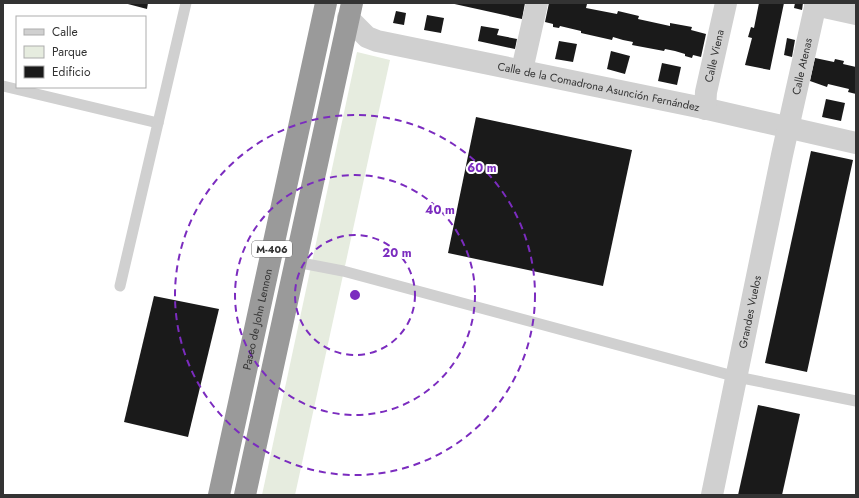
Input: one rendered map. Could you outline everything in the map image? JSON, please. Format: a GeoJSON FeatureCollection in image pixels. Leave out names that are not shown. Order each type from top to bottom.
{"type":"FeatureCollection","features":[{"type":"Feature","properties":{"kind":"highway","name":"Paseo de John Lennon"},"geometry":{"type":"LineString","coordinates":[[219,495],[326,3]]}},
{"type":"Feature","properties":{"kind":"highway","name":"M-406"},"geometry":{"type":"LineString","coordinates":[[245,495],[350,11]]}},
{"type":"Feature","properties":{"kind":"street"},"geometry":{"type":"LineString","coordinates":[[522,70],[537,3]]}},
{"type":"Feature","properties":{"kind":"street","name":"Calle Viena"},"geometry":{"type":"LineString","coordinates":[[706,109],[706,92],[726,3]]}},
{"type":"Feature","properties":{"kind":"street","name":"Calle Atenas"},"geometry":{"type":"LineString","coordinates":[[788,128],[816,4],[856,14]]}},
{"type":"Feature","properties":{"kind":"street","name":"Calle de la Comadrona Asunción Fernández"},"geometry":{"type":"LineString","coordinates":[[350,11],[359,30],[372,39],[706,109],[856,143]]}},
{"type":"Feature","properties":{"kind":"street","name":"Grandes Vuelos"},"geometry":{"type":"LineString","coordinates":[[712,495],[788,128]]}},
{"type":"Feature","properties":{"kind":"lane"},"geometry":{"type":"LineString","coordinates":[[120,286],[186,3]]}},
{"type":"Feature","properties":{"kind":"lane"},"geometry":{"type":"LineString","coordinates":[[3,86],[158,123]]}},
{"type":"Feature","properties":{"kind":"lane"},"geometry":{"type":"LineString","coordinates":[[296,262],[351,273],[737,377],[856,401]]}},
{"type":"Feature","properties":{"kind":"green space"},"geometry":{"type":"Polygon","coordinates":[[[357,52],[390,60],[295,495],[262,495],[357,52]]]}},
{"type":"Feature","properties":{"kind":"building"},"geometry":{"type":"Polygon","coordinates":[[[124,3],[148,3],[147,9],[124,3]]]}},
{"type":"Feature","properties":{"kind":"building"},"geometry":{"type":"Polygon","coordinates":[[[450,3],[525,3],[522,19],[450,3]]]}},
{"type":"Feature","properties":{"kind":"building"},"geometry":{"type":"Polygon","coordinates":[[[549,3],[584,3],[587,4],[586,8],[617,14],[618,11],[639,16],[638,19],[670,26],[670,23],[692,27],[691,30],[706,34],[701,57],[693,55],[692,58],[675,51],[665,49],[664,51],[632,45],[633,42],[613,37],[612,40],[581,33],[581,31],[560,26],[559,28],[553,27],[553,24],[545,22],[549,3]]]}},
{"type":"Feature","properties":{"kind":"building"},"geometry":{"type":"Polygon","coordinates":[[[759,3],[784,3],[770,70],[745,65],[752,38],[748,37],[751,27],[754,28],[759,3]]]}},
{"type":"Feature","properties":{"kind":"building"},"geometry":{"type":"Polygon","coordinates":[[[795,3],[803,3],[802,10],[794,8],[795,3]]]}},
{"type":"Feature","properties":{"kind":"building"},"geometry":{"type":"Polygon","coordinates":[[[396,11],[406,13],[404,25],[393,23],[396,11]]]}},
{"type":"Feature","properties":{"kind":"building"},"geometry":{"type":"Polygon","coordinates":[[[427,15],[444,18],[441,33],[424,30],[427,15]]]}},
{"type":"Feature","properties":{"kind":"building"},"geometry":{"type":"Polygon","coordinates":[[[481,26],[499,29],[497,35],[517,39],[515,49],[478,41],[481,26]]]}},
{"type":"Feature","properties":{"kind":"building"},"geometry":{"type":"Polygon","coordinates":[[[787,38],[795,40],[792,57],[784,55],[787,38]]]}},
{"type":"Feature","properties":{"kind":"building"},"geometry":{"type":"Polygon","coordinates":[[[559,41],[577,44],[573,62],[555,59],[559,41]]]}},
{"type":"Feature","properties":{"kind":"building"},"geometry":{"type":"Polygon","coordinates":[[[611,51],[630,56],[625,74],[607,69],[611,51]]]}},
{"type":"Feature","properties":{"kind":"building"},"geometry":{"type":"Polygon","coordinates":[[[815,58],[834,62],[835,59],[844,61],[843,64],[856,67],[856,94],[848,92],[849,89],[828,84],[827,87],[810,81],[815,58]]]}},
{"type":"Feature","properties":{"kind":"building"},"geometry":{"type":"Polygon","coordinates":[[[662,63],[681,67],[677,85],[658,81],[662,63]]]}},
{"type":"Feature","properties":{"kind":"building"},"geometry":{"type":"Polygon","coordinates":[[[826,99],[845,103],[841,121],[822,117],[826,99]]]}},
{"type":"Feature","properties":{"kind":"building"},"geometry":{"type":"Polygon","coordinates":[[[476,117],[632,150],[603,286],[448,253],[476,117]]]}},
{"type":"Feature","properties":{"kind":"building"},"geometry":{"type":"Polygon","coordinates":[[[811,151],[853,160],[807,372],[765,363],[811,151]]]}},
{"type":"Feature","properties":{"kind":"building"},"geometry":{"type":"Polygon","coordinates":[[[154,296],[219,309],[188,437],[124,422],[154,296]]]}},
{"type":"Feature","properties":{"kind":"building"},"geometry":{"type":"Polygon","coordinates":[[[758,405],[800,414],[782,495],[738,495],[758,405]]]}}]}
